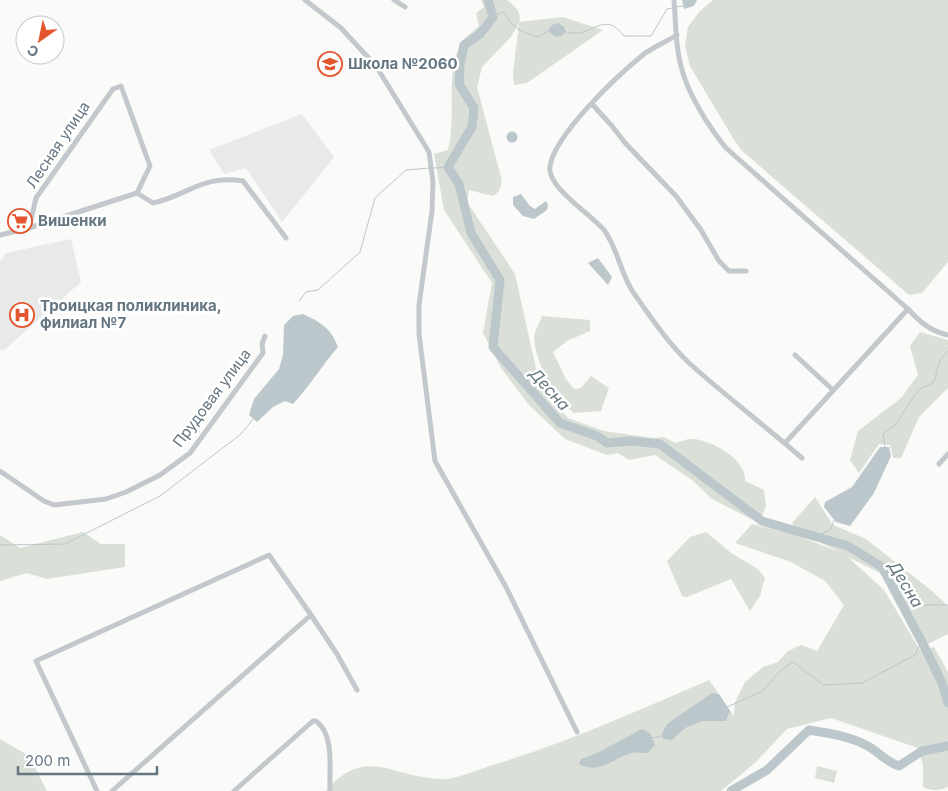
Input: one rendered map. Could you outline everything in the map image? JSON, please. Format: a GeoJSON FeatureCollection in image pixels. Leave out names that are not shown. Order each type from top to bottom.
{"type":"FeatureCollection","features":[{"type":"Feature","properties":{"kind":"street"},"geometry":{"type":"LineString","coordinates":[[305,0],[341,28],[376,66],[429,152],[434,182],[428,248],[422,274],[419,334],[435,461],[506,587],[578,732]]}},
{"type":"Feature","properties":{"kind":"street"},"geometry":{"type":"LineString","coordinates":[[394,0],[405,7]]}},
{"type":"Feature","properties":{"kind":"street"},"geometry":{"type":"LineString","coordinates":[[674,0],[681,66],[686,80],[714,133],[726,148],[908,308],[927,328],[948,336]]}},
{"type":"Feature","properties":{"kind":"street"},"geometry":{"type":"LineString","coordinates":[[677,35],[646,53],[592,104],[556,147],[549,167],[550,176],[557,186],[599,225],[611,240],[624,277],[632,291],[688,362],[740,408],[802,458]]}},
{"type":"Feature","properties":{"kind":"street","name":"Лесная улица"},"geometry":{"type":"LineString","coordinates":[[29,228],[36,198],[113,89],[121,86],[150,166],[137,193]]}},
{"type":"Feature","properties":{"kind":"street"},"geometry":{"type":"LineString","coordinates":[[592,104],[626,144],[676,196],[701,230],[719,261],[729,271],[746,270]]}},
{"type":"Feature","properties":{"kind":"street"},"geometry":{"type":"LineString","coordinates":[[0,235],[29,228],[137,193],[152,203],[201,183],[231,179],[243,181],[286,238]]}},
{"type":"Feature","properties":{"kind":"street"},"geometry":{"type":"LineString","coordinates":[[785,443],[908,308]]}},
{"type":"Feature","properties":{"kind":"street","name":"Прудовая улица"},"geometry":{"type":"LineString","coordinates":[[0,471],[44,501],[54,505],[106,499],[126,492],[160,475],[190,453],[263,353],[262,344],[264,336]]}},
{"type":"Feature","properties":{"kind":"street"},"geometry":{"type":"LineString","coordinates":[[795,356],[833,390]]}},
{"type":"Feature","properties":{"kind":"street"},"geometry":{"type":"LineString","coordinates":[[939,464],[948,454]]}},
{"type":"Feature","properties":{"kind":"street"},"geometry":{"type":"LineString","coordinates":[[97,791],[36,662],[121,621],[269,555],[337,654],[356,690]]}},
{"type":"Feature","properties":{"kind":"street"},"geometry":{"type":"LineString","coordinates":[[112,791],[311,615]]}},
{"type":"Feature","properties":{"kind":"street"},"geometry":{"type":"LineString","coordinates":[[234,791],[316,721],[326,732],[329,753],[330,790]]}},
{"type":"Feature","properties":{"kind":"shaded area"},"geometry":{"type":"Polygon","coordinates":[[[481,0],[507,0],[519,12],[519,22],[563,17],[603,30],[527,83],[514,85],[513,73],[519,23],[510,38],[482,67],[477,87],[502,181],[499,191],[493,196],[469,190],[467,202],[515,274],[537,373],[548,395],[568,418],[604,431],[653,438],[664,437],[675,443],[694,439],[710,443],[719,448],[735,459],[741,466],[745,481],[764,490],[766,506],[761,518],[753,520],[712,499],[692,480],[655,455],[629,460],[618,453],[607,455],[565,439],[529,405],[501,368],[483,333],[492,283],[444,210],[434,154],[448,150],[453,66],[462,42],[479,26],[476,13],[484,7],[481,0]]]}},
{"type":"Feature","properties":{"kind":"shaded area"},"geometry":{"type":"Polygon","coordinates":[[[682,0],[697,0],[694,6],[684,9],[682,0]]]}},
{"type":"Feature","properties":{"kind":"shaded area"},"geometry":{"type":"Polygon","coordinates":[[[713,0],[948,0],[948,262],[922,293],[909,295],[741,150],[690,66],[685,46],[688,27],[699,12],[713,0]]]}},
{"type":"Feature","properties":{"kind":"shaded area"},"geometry":{"type":"Polygon","coordinates":[[[558,23],[564,27],[566,32],[556,37],[548,31],[552,25],[558,23]]]}},
{"type":"Feature","properties":{"kind":"shaded area"},"geometry":{"type":"Polygon","coordinates":[[[302,114],[334,157],[282,222],[246,168],[224,174],[209,150],[302,114]]]}},
{"type":"Feature","properties":{"kind":"shaded area"},"geometry":{"type":"Polygon","coordinates":[[[512,131],[518,137],[512,143],[506,137],[512,131]]]}},
{"type":"Feature","properties":{"kind":"shaded area"},"geometry":{"type":"Polygon","coordinates":[[[521,194],[530,206],[535,209],[546,201],[548,205],[547,210],[534,219],[523,216],[513,205],[513,197],[521,194]]]}},
{"type":"Feature","properties":{"kind":"shaded area","name":"Троицкая поликлиника, филиал №7"},"geometry":{"type":"Polygon","coordinates":[[[71,239],[81,282],[3,351],[0,349],[0,262],[6,253],[71,239]]]}},
{"type":"Feature","properties":{"kind":"shaded area"},"geometry":{"type":"Polygon","coordinates":[[[598,258],[612,277],[608,285],[588,263],[598,258]]]}},
{"type":"Feature","properties":{"kind":"shaded area"},"geometry":{"type":"Polygon","coordinates":[[[303,314],[324,326],[332,335],[338,347],[293,404],[285,401],[273,407],[257,422],[249,415],[254,399],[279,369],[283,355],[284,325],[293,316],[303,314]]]}},
{"type":"Feature","properties":{"kind":"shaded area"},"geometry":{"type":"Polygon","coordinates":[[[542,316],[590,320],[590,331],[567,341],[553,352],[566,379],[574,389],[581,388],[591,376],[609,388],[601,411],[574,413],[553,389],[542,369],[535,348],[534,336],[542,316]]]}},
{"type":"Feature","properties":{"kind":"shaded area"},"geometry":{"type":"Polygon","coordinates":[[[920,332],[948,340],[948,388],[919,417],[901,458],[893,458],[890,445],[879,444],[859,473],[850,460],[858,431],[901,398],[918,375],[910,346],[920,332]]]}},
{"type":"Feature","properties":{"kind":"shaded area"},"geometry":{"type":"Polygon","coordinates":[[[880,447],[889,447],[891,456],[874,493],[850,526],[836,522],[824,507],[825,502],[852,487],[880,447]]]}},
{"type":"Feature","properties":{"kind":"shaded area"},"geometry":{"type":"Polygon","coordinates":[[[815,497],[833,525],[866,539],[948,606],[948,634],[924,646],[880,573],[848,557],[884,590],[920,650],[934,647],[948,672],[948,787],[935,790],[923,787],[923,765],[918,748],[831,718],[787,729],[756,762],[721,791],[326,791],[341,777],[355,769],[368,766],[382,767],[427,778],[445,779],[458,777],[577,736],[709,680],[734,716],[735,702],[745,682],[763,667],[778,662],[788,651],[801,645],[817,651],[844,605],[825,581],[791,562],[735,543],[752,524],[796,535],[839,552],[795,529],[792,523],[815,497]]]}},
{"type":"Feature","properties":{"kind":"shaded area"},"geometry":{"type":"Polygon","coordinates":[[[83,532],[101,544],[125,544],[125,567],[47,579],[27,573],[0,581],[0,535],[20,548],[83,532]]]}},
{"type":"Feature","properties":{"kind":"shaded area"},"geometry":{"type":"Polygon","coordinates":[[[706,532],[731,553],[758,569],[765,578],[760,596],[750,611],[731,579],[687,597],[682,596],[667,561],[690,537],[706,532]]]}},
{"type":"Feature","properties":{"kind":"shaded area"},"geometry":{"type":"Polygon","coordinates":[[[712,693],[719,694],[730,711],[726,721],[702,721],[685,728],[672,740],[663,739],[662,733],[667,724],[712,693]]]}},
{"type":"Feature","properties":{"kind":"shaded area"},"geometry":{"type":"Polygon","coordinates":[[[642,729],[650,733],[655,745],[648,753],[625,755],[600,767],[593,768],[579,764],[581,759],[595,754],[642,729]]]}},
{"type":"Feature","properties":{"kind":"shaded area"},"geometry":{"type":"Polygon","coordinates":[[[0,739],[29,756],[47,791],[0,791],[0,739]]]}},
{"type":"Feature","properties":{"kind":"shaded area"},"geometry":{"type":"Polygon","coordinates":[[[817,766],[837,771],[834,783],[815,778],[817,766]]]}},
{"type":"Feature","properties":{"kind":"waterway","name":"Десна"},"geometry":{"type":"LineString","coordinates":[[488,0],[493,17],[480,34],[464,45],[460,64],[459,84],[474,108],[472,127],[448,167],[459,184],[471,233],[500,280],[493,347],[560,423],[597,436],[607,443],[630,441],[660,444],[762,521],[848,546],[882,567],[942,683],[948,703]]}},
{"type":"Feature","properties":{"kind":"waterway"},"geometry":{"type":"LineString","coordinates":[[677,7],[683,6]]}},
{"type":"Feature","properties":{"kind":"waterway"},"geometry":{"type":"LineString","coordinates":[[566,32],[583,32],[603,25],[610,25],[617,28],[624,36],[651,36],[667,9],[673,8]]}},
{"type":"Feature","properties":{"kind":"waterway"},"geometry":{"type":"LineString","coordinates":[[493,16],[504,12],[514,26],[523,32],[539,37],[548,31]]}},
{"type":"Feature","properties":{"kind":"waterway"},"geometry":{"type":"LineString","coordinates":[[434,168],[448,167]]}},
{"type":"Feature","properties":{"kind":"waterway"},"geometry":{"type":"LineString","coordinates":[[299,301],[306,292],[318,290],[360,252],[375,198],[406,170],[430,168]]}},
{"type":"Feature","properties":{"kind":"waterway"},"geometry":{"type":"LineString","coordinates":[[885,447],[883,434],[895,425],[918,390],[934,382],[940,360],[948,351]]}},
{"type":"Feature","properties":{"kind":"waterway"},"geometry":{"type":"LineString","coordinates":[[0,545],[65,544],[160,496],[241,434],[254,418]]}},
{"type":"Feature","properties":{"kind":"waterway"},"geometry":{"type":"LineString","coordinates":[[818,536],[831,529],[834,520]]}},
{"type":"Feature","properties":{"kind":"waterway"},"geometry":{"type":"LineString","coordinates":[[901,604],[948,605]]}},
{"type":"Feature","properties":{"kind":"waterway"},"geometry":{"type":"LineString","coordinates":[[727,707],[763,691],[779,672],[793,662],[824,685],[862,683],[915,655],[921,642]]}},
{"type":"Feature","properties":{"kind":"waterway","name":"Десна"},"geometry":{"type":"LineString","coordinates":[[731,791],[767,770],[809,730],[852,739],[870,747],[890,762],[899,766],[922,751],[948,746]]}},
{"type":"Feature","properties":{"kind":"waterway"},"geometry":{"type":"LineString","coordinates":[[652,738],[662,736]]}},
{"type":"Feature","properties":{"kind":"place","name":"Школа №2060"},"geometry":{"type":"Point","coordinates":[330,64]}},
{"type":"Feature","properties":{"kind":"place","name":"Вишенки"},"geometry":{"type":"Point","coordinates":[20,221]}},
{"type":"Feature","properties":{"kind":"place","name":"Троицкая поликлиника, филиал №7"},"geometry":{"type":"Point","coordinates":[22,315]}}]}
